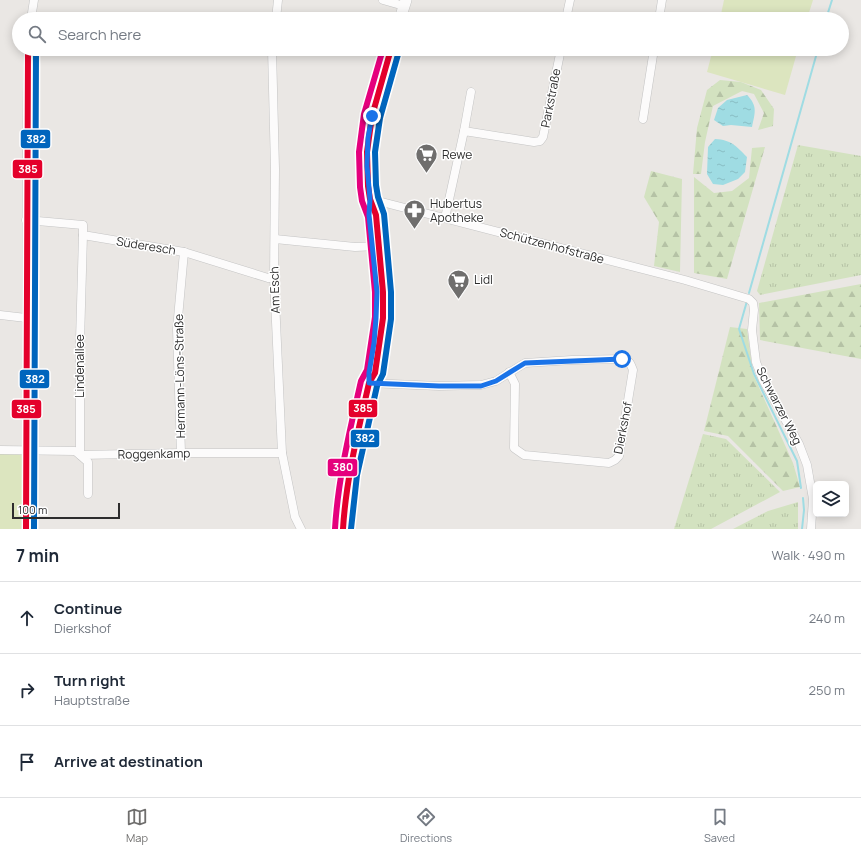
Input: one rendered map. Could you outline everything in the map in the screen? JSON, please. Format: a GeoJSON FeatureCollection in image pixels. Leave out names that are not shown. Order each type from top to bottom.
{"type":"FeatureCollection","features":[{"type":"Feature","properties":{"kind":"main road"},"geometry":{"type":"LineString","coordinates":[[343,529],[343,515],[347,485],[369,383],[376,318],[377,292],[375,246],[369,215],[370,199],[367,166],[368,138],[372,116],[389,56]]}},
{"type":"Feature","properties":{"kind":"street"},"geometry":{"type":"LineString","coordinates":[[32,12],[34,0]]}},
{"type":"Feature","properties":{"kind":"street"},"geometry":{"type":"LineString","coordinates":[[277,12],[278,0]]}},
{"type":"Feature","properties":{"kind":"street"},"geometry":{"type":"LineString","coordinates":[[382,0],[405,3]]}},
{"type":"Feature","properties":{"kind":"street"},"geometry":{"type":"LineString","coordinates":[[567,12],[570,0]]}},
{"type":"Feature","properties":{"kind":"street"},"geometry":{"type":"LineString","coordinates":[[660,12],[662,0]]}},
{"type":"Feature","properties":{"kind":"street"},"geometry":{"type":"LineString","coordinates":[[26,529],[28,451],[26,318],[28,56]]}},
{"type":"Feature","properties":{"kind":"street","name":"Am Esch"},"geometry":{"type":"LineString","coordinates":[[272,56],[275,169],[274,278],[282,453],[295,517],[301,529]]}},
{"type":"Feature","properties":{"kind":"street","name":"Parkstraße"},"geometry":{"type":"LineString","coordinates":[[464,130],[534,142],[540,141],[544,137],[560,56]]}},
{"type":"Feature","properties":{"kind":"street"},"geometry":{"type":"LineString","coordinates":[[643,119],[653,56]]}},
{"type":"Feature","properties":{"kind":"street"},"geometry":{"type":"LineString","coordinates":[[445,218],[471,92]]}},
{"type":"Feature","properties":{"kind":"street","name":"Schützenhofstraße"},"geometry":{"type":"LineString","coordinates":[[370,199],[684,280],[734,295]]}},
{"type":"Feature","properties":{"kind":"street"},"geometry":{"type":"LineString","coordinates":[[26,220],[83,225],[83,235]]}},
{"type":"Feature","properties":{"kind":"street","name":"Süderesch"},"geometry":{"type":"LineString","coordinates":[[83,235],[184,252],[268,278],[274,278]]}},
{"type":"Feature","properties":{"kind":"street","name":"Lindenallee"},"geometry":{"type":"LineString","coordinates":[[83,235],[80,341],[80,455],[88,462],[88,494]]}},
{"type":"Feature","properties":{"kind":"street"},"geometry":{"type":"LineString","coordinates":[[275,239],[355,247],[375,246]]}},
{"type":"Feature","properties":{"kind":"street","name":"Hermann-Löns-Straße"},"geometry":{"type":"LineString","coordinates":[[181,453],[177,329],[184,252]]}},
{"type":"Feature","properties":{"kind":"street","name":"Schwarzer Weg"},"geometry":{"type":"LineString","coordinates":[[734,295],[750,299],[753,303],[754,310],[752,330],[756,362],[763,380],[799,444],[807,465],[813,499],[811,529]]}},
{"type":"Feature","properties":{"kind":"street"},"geometry":{"type":"LineString","coordinates":[[0,315],[26,318]]}},
{"type":"Feature","properties":{"kind":"street","name":"Dierkshof"},"geometry":{"type":"LineString","coordinates":[[369,383],[481,386],[496,381],[509,372],[525,363],[622,359],[629,361],[633,370],[619,456],[609,463],[524,455],[514,448],[515,384],[509,372]]}},
{"type":"Feature","properties":{"kind":"street","name":"Roggenkamp"},"geometry":{"type":"LineString","coordinates":[[0,450],[75,451],[80,455],[282,453]]}},
{"type":"Feature","properties":{"kind":"green space"},"geometry":{"type":"Polygon","coordinates":[[[724,0],[813,0],[809,12],[721,12],[724,0]]]}},
{"type":"Feature","properties":{"kind":"green space"},"geometry":{"type":"Polygon","coordinates":[[[711,56],[796,56],[785,95],[707,72],[711,56]]]}},
{"type":"Feature","properties":{"kind":"green space"},"geometry":{"type":"Polygon","coordinates":[[[720,80],[741,82],[761,90],[774,109],[773,126],[758,130],[764,113],[754,94],[742,91],[713,106],[705,142],[701,174],[693,174],[697,128],[707,90],[720,80]]]}},
{"type":"Feature","properties":{"kind":"green space"},"geometry":{"type":"Polygon","coordinates":[[[798,145],[861,156],[861,275],[760,295],[757,291],[798,145]]]}},
{"type":"Feature","properties":{"kind":"green space"},"geometry":{"type":"Polygon","coordinates":[[[765,147],[727,279],[694,273],[694,177],[714,193],[732,191],[749,178],[752,148],[765,147]]]}},
{"type":"Feature","properties":{"kind":"green space"},"geometry":{"type":"Polygon","coordinates":[[[651,171],[682,179],[680,272],[654,266],[659,222],[644,197],[651,171]]]}},
{"type":"Feature","properties":{"kind":"green space"},"geometry":{"type":"Polygon","coordinates":[[[861,284],[861,359],[760,340],[759,303],[861,284]]]}},
{"type":"Feature","properties":{"kind":"green space"},"geometry":{"type":"Polygon","coordinates":[[[730,327],[747,329],[753,374],[793,463],[800,487],[783,491],[728,436],[704,431],[730,327]]]}},
{"type":"Feature","properties":{"kind":"green space"},"geometry":{"type":"Polygon","coordinates":[[[703,434],[726,439],[780,492],[711,529],[674,529],[703,434]]]}},
{"type":"Feature","properties":{"kind":"green space"},"geometry":{"type":"Polygon","coordinates":[[[0,453],[24,453],[23,529],[0,529],[0,453]]]}},
{"type":"Feature","properties":{"kind":"green space"},"geometry":{"type":"Polygon","coordinates":[[[798,502],[798,529],[733,529],[768,511],[798,502]]]}},
{"type":"Feature","properties":{"kind":"water"},"geometry":{"type":"Polygon","coordinates":[[[747,95],[753,103],[755,110],[752,127],[731,125],[723,126],[714,120],[718,108],[727,100],[747,95]]]}},
{"type":"Feature","properties":{"kind":"water"},"geometry":{"type":"Polygon","coordinates":[[[715,139],[730,142],[747,157],[745,172],[738,179],[723,185],[713,184],[707,174],[708,147],[715,139]]]}},
{"type":"Feature","properties":{"kind":"waterway"},"geometry":{"type":"LineString","coordinates":[[828,12],[832,0]]}},
{"type":"Feature","properties":{"kind":"waterway"},"geometry":{"type":"LineString","coordinates":[[749,293],[816,56]]}},
{"type":"Feature","properties":{"kind":"waterway"},"geometry":{"type":"LineString","coordinates":[[747,301],[739,329],[754,374],[797,461],[801,488]]}},
{"type":"Feature","properties":{"kind":"waterway"},"geometry":{"type":"LineString","coordinates":[[802,529],[804,510],[803,498]]}},
{"type":"Feature","properties":{"kind":"transit line","name":"385"},"geometry":{"type":"LineString","coordinates":[[26,529],[28,56]]}},
{"type":"Feature","properties":{"kind":"transit line","name":"382"},"geometry":{"type":"LineString","coordinates":[[34,529],[36,56]]}},
{"type":"Feature","properties":{"kind":"transit line","name":"380"},"geometry":{"type":"LineString","coordinates":[[335,529],[345,454],[361,381],[367,370],[375,317],[375,292],[368,217],[362,201],[360,187],[359,152],[364,114],[381,56]]}},
{"type":"Feature","properties":{"kind":"transit line","name":"385"},"geometry":{"type":"LineString","coordinates":[[343,529],[353,456],[369,383],[375,373],[383,318],[383,292],[376,215],[370,199],[368,186],[367,152],[372,116],[389,56]]}},
{"type":"Feature","properties":{"kind":"transit line","name":"382"},"geometry":{"type":"LineString","coordinates":[[351,529],[357,475],[377,386],[383,374],[391,319],[391,292],[384,214],[378,197],[376,185],[375,152],[380,118],[398,56]]}},
{"type":"Feature","properties":{"kind":"place","name":"Rewe"},"geometry":{"type":"Point","coordinates":[427,174]}},
{"type":"Feature","properties":{"kind":"place","name":"Hubertus Apotheke"},"geometry":{"type":"Point","coordinates":[415,230]}},
{"type":"Feature","properties":{"kind":"place","name":"Lidl"},"geometry":{"type":"Point","coordinates":[459,300]}},
{"type":"Feature","properties":{"kind":"route"},"geometry":{"type":"LineString","coordinates":[[372,116],[368,138],[367,166],[370,199],[369,215],[377,292],[374,343],[369,373],[369,383],[481,386],[496,381],[525,363],[622,359]]}}]}
